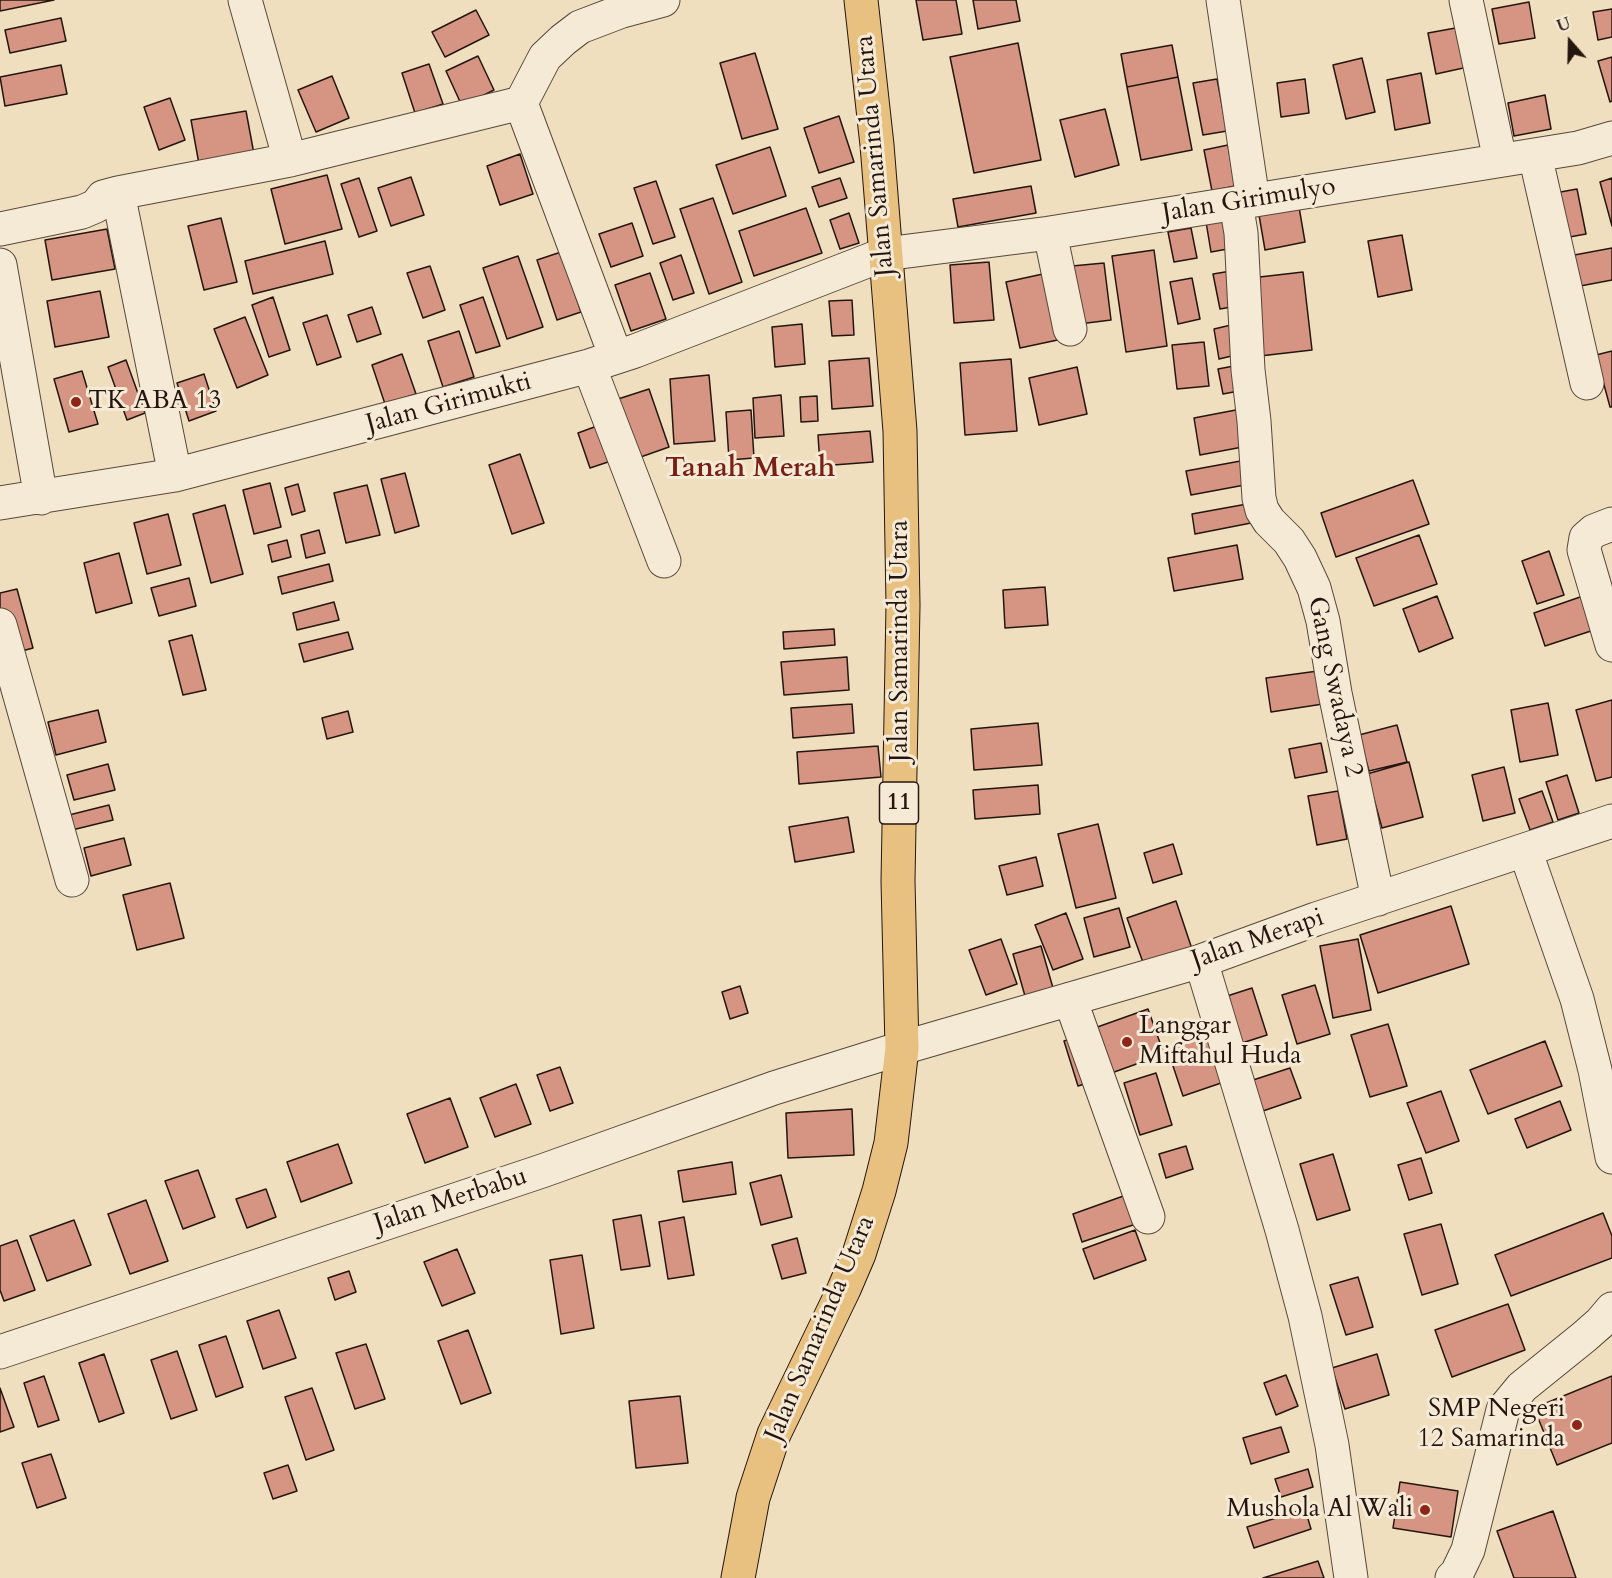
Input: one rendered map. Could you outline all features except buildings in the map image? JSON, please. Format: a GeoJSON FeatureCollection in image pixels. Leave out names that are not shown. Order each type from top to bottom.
{"type":"FeatureCollection","features":[{"type":"Feature","properties":{"kind":"highway","name":"Jalan Samarinda Utara"},"geometry":{"type":"LineString","coordinates":[[738,1578],[753,1498],[774,1434],[844,1289],[859,1254],[879,1191],[891,1143],[902,1048],[898,881],[903,605],[900,431],[877,145],[861,0]]}},
{"type":"Feature","properties":{"kind":"street"},"geometry":{"type":"LineString","coordinates":[[245,0],[290,160]]}},
{"type":"Feature","properties":{"kind":"street"},"geometry":{"type":"LineString","coordinates":[[663,0],[622,11],[580,27],[562,40],[545,57],[521,103],[664,561]]}},
{"type":"Feature","properties":{"kind":"street","name":"Gang Swadaya 2"},"geometry":{"type":"LineString","coordinates":[[1223,0],[1245,202],[1240,233],[1247,359],[1259,498],[1262,510],[1269,521],[1289,541],[1314,588],[1323,621],[1335,693],[1377,899]]}},
{"type":"Feature","properties":{"kind":"street"},"geometry":{"type":"LineString","coordinates":[[1466,0],[1500,160]]}},
{"type":"Feature","properties":{"kind":"street"},"geometry":{"type":"LineString","coordinates":[[0,229],[82,212],[96,206],[103,197],[118,193],[290,160],[521,103]]}},
{"type":"Feature","properties":{"kind":"street","name":"Jalan Girimulyo"},"geometry":{"type":"LineString","coordinates":[[885,254],[1050,233],[1245,202],[1578,148],[1612,138]]}},
{"type":"Feature","properties":{"kind":"street"},"geometry":{"type":"LineString","coordinates":[[1535,155],[1587,383]]}},
{"type":"Feature","properties":{"kind":"street"},"geometry":{"type":"LineString","coordinates":[[118,193],[175,476]]}},
{"type":"Feature","properties":{"kind":"street"},"geometry":{"type":"LineString","coordinates":[[1050,233],[1070,329]]}},
{"type":"Feature","properties":{"kind":"street","name":"Jalan Girimukti"},"geometry":{"type":"LineString","coordinates":[[0,503],[175,476],[602,362],[885,254]]}},
{"type":"Feature","properties":{"kind":"street"},"geometry":{"type":"LineString","coordinates":[[0,265],[41,498]]}},
{"type":"Feature","properties":{"kind":"street"},"geometry":{"type":"LineString","coordinates":[[1612,524],[1594,531],[1586,538],[1584,550],[1612,645]]}},
{"type":"Feature","properties":{"kind":"street"},"geometry":{"type":"LineString","coordinates":[[0,625],[72,880]]}},
{"type":"Feature","properties":{"kind":"street","name":"Jalan Merapi"},"geometry":{"type":"LineString","coordinates":[[902,1048],[1201,961],[1377,899],[1612,822]]}},
{"type":"Feature","properties":{"kind":"street"},"geometry":{"type":"LineString","coordinates":[[1525,850],[1577,999],[1595,1070],[1612,1157]]}},
{"type":"Feature","properties":{"kind":"street"},"geometry":{"type":"LineString","coordinates":[[1201,961],[1282,1230],[1305,1316],[1332,1445],[1351,1578]]}},
{"type":"Feature","properties":{"kind":"street"},"geometry":{"type":"LineString","coordinates":[[1070,999],[1148,1217]]}},
{"type":"Feature","properties":{"kind":"street","name":"Jalan Merbabu"},"geometry":{"type":"LineString","coordinates":[[0,1352],[543,1171],[774,1088],[902,1048]]}},
{"type":"Feature","properties":{"kind":"street"},"geometry":{"type":"LineString","coordinates":[[1452,1578],[1457,1573],[1468,1550],[1503,1410],[1522,1387],[1584,1337],[1612,1309]]}},
{"type":"Feature","properties":{"kind":"place","name":"TK ABA 13"},"geometry":{"type":"Point","coordinates":[76,402]}},
{"type":"Feature","properties":{"kind":"place","name":"Langgar Miftahul Huda"},"geometry":{"type":"Point","coordinates":[1127,1042]}},
{"type":"Feature","properties":{"kind":"place","name":"SMP Negeri 12 Samarinda"},"geometry":{"type":"Point","coordinates":[1577,1425]}},
{"type":"Feature","properties":{"kind":"place","name":"Mushola Al Wali"},"geometry":{"type":"Point","coordinates":[1425,1510]}},
{"type":"Feature","properties":{"kind":"district","name":"Tanah Merah"},"geometry":{"type":"Point","coordinates":[750,470]}}]}
